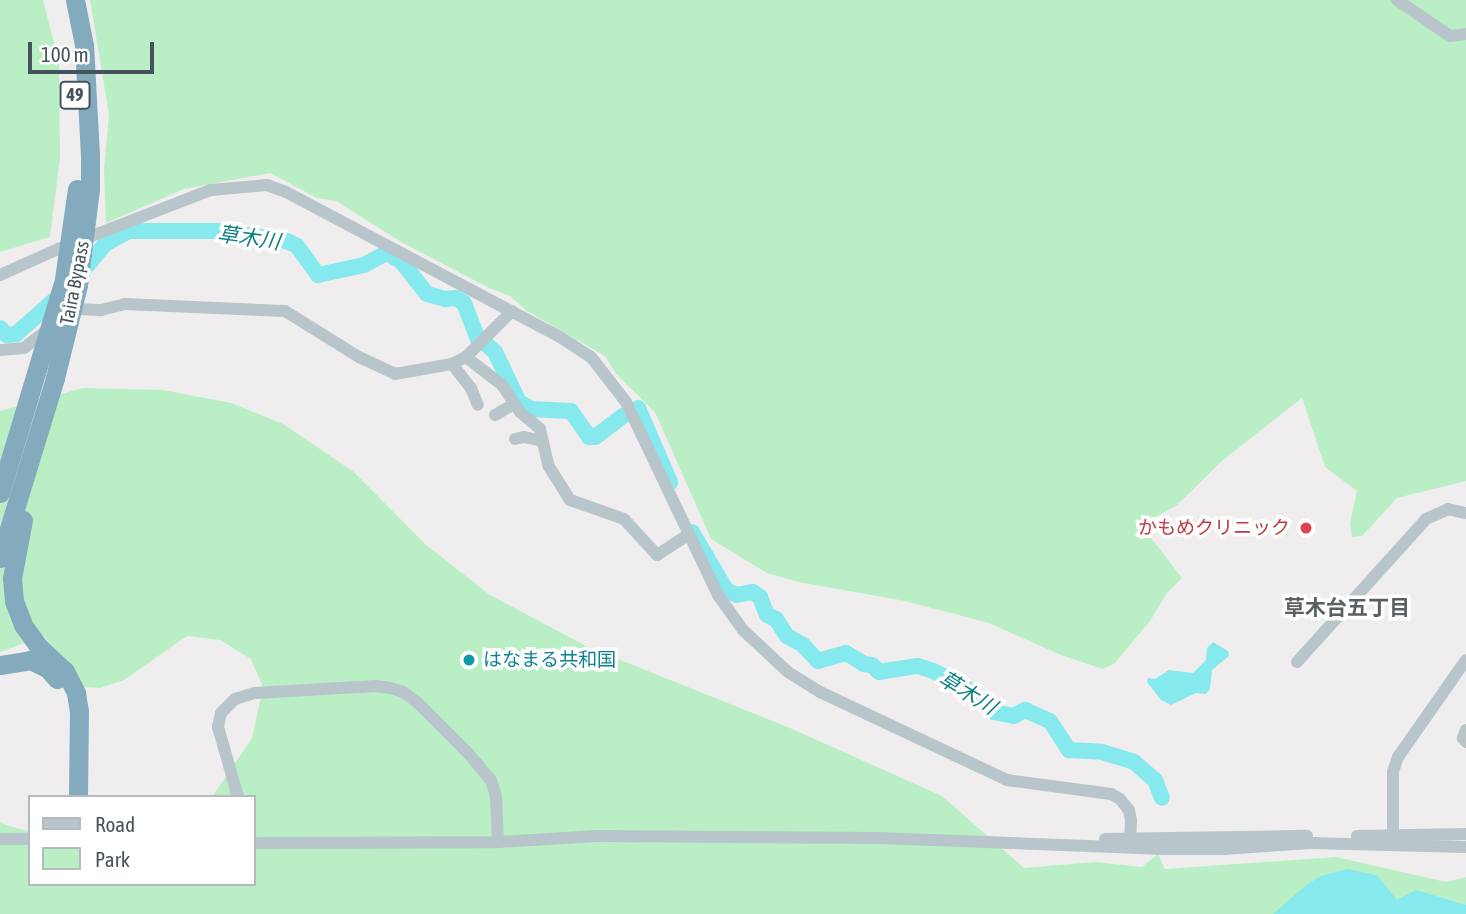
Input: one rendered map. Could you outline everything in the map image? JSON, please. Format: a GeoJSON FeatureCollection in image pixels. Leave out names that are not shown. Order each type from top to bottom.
{"type":"FeatureCollection","features":[{"type":"Feature","properties":{"kind":"highway","name":"Taira Bypass"},"geometry":{"type":"LineString","coordinates":[[61,0],[73,51],[79,157],[84,190]]}},
{"type":"Feature","properties":{"kind":"highway","name":"Taira Bypass"},"geometry":{"type":"LineString","coordinates":[[0,558],[48,380],[78,285],[84,190],[84,45],[75,0]]}},
{"type":"Feature","properties":{"kind":"highway","name":"Taira Bypass"},"geometry":{"type":"LineString","coordinates":[[0,493],[18,441],[48,380]]}},
{"type":"Feature","properties":{"kind":"highway"},"geometry":{"type":"LineString","coordinates":[[48,380],[12,578],[14,601],[23,625],[39,647],[65,671],[76,693],[79,711],[78,795]]}},
{"type":"Feature","properties":{"kind":"highway"},"geometry":{"type":"LineString","coordinates":[[0,477],[18,441]]}},
{"type":"Feature","properties":{"kind":"highway"},"geometry":{"type":"LineString","coordinates":[[0,665],[30,660],[47,668],[58,681],[69,704],[70,795]]}},
{"type":"Feature","properties":{"kind":"street"},"geometry":{"type":"LineString","coordinates":[[1397,0],[1450,36],[1466,34]]}},
{"type":"Feature","properties":{"kind":"street"},"geometry":{"type":"LineString","coordinates":[[0,275],[187,197],[242,185],[267,185],[286,192],[581,349],[612,381],[646,440],[688,535],[733,617],[759,647],[788,671],[820,692],[1007,780],[1111,794],[1120,799],[1129,810],[1130,843]]}},
{"type":"Feature","properties":{"kind":"street"},"geometry":{"type":"LineString","coordinates":[[0,350],[28,346],[79,309],[101,310],[125,304],[285,311],[359,357],[395,374],[452,364],[466,357],[512,311]]}},
{"type":"Feature","properties":{"kind":"street"},"geometry":{"type":"LineString","coordinates":[[466,357],[502,385],[514,404],[546,436],[548,465],[570,500],[624,519],[657,555],[688,535]]}},
{"type":"Feature","properties":{"kind":"street"},"geometry":{"type":"LineString","coordinates":[[452,364],[471,388],[478,405]]}},
{"type":"Feature","properties":{"kind":"street"},"geometry":{"type":"LineString","coordinates":[[495,415],[514,404]]}},
{"type":"Feature","properties":{"kind":"street"},"geometry":{"type":"LineString","coordinates":[[515,439],[546,436]]}},
{"type":"Feature","properties":{"kind":"street"},"geometry":{"type":"LineString","coordinates":[[1297,662],[1426,519],[1448,509],[1466,513]]}},
{"type":"Feature","properties":{"kind":"street"},"geometry":{"type":"LineString","coordinates":[[1393,841],[1393,772],[1398,757],[1466,660]]}},
{"type":"Feature","properties":{"kind":"street"},"geometry":{"type":"LineString","coordinates":[[237,795],[218,727],[222,713],[235,699],[254,693],[376,686],[390,688],[403,692],[417,702],[475,760],[491,780],[496,796],[498,842]]}},
{"type":"Feature","properties":{"kind":"street"},"geometry":{"type":"LineString","coordinates":[[1466,730],[1462,738],[1466,742]]}},
{"type":"Feature","properties":{"kind":"street"},"geometry":{"type":"LineString","coordinates":[[256,843],[498,842],[610,836],[1130,843],[1393,841],[1466,834]]}},
{"type":"Feature","properties":{"kind":"street"},"geometry":{"type":"LineString","coordinates":[[0,839],[28,839]]}},
{"type":"Feature","properties":{"kind":"street"},"geometry":{"type":"LineString","coordinates":[[1393,841],[1466,847]]}},
{"type":"Feature","properties":{"kind":"green space"},"geometry":{"type":"Polygon","coordinates":[[[0,0],[43,0],[59,62],[60,157],[50,237],[0,252],[0,0]]]}},
{"type":"Feature","properties":{"kind":"green space"},"geometry":{"type":"Polygon","coordinates":[[[90,0],[1466,0],[1466,481],[1397,498],[1362,536],[1352,537],[1350,523],[1357,491],[1325,467],[1302,398],[1223,460],[1177,505],[1141,525],[1182,578],[1167,593],[1150,621],[1115,663],[1103,669],[1061,655],[989,623],[905,601],[799,582],[767,573],[711,539],[655,412],[616,374],[605,356],[527,311],[510,296],[489,288],[403,243],[336,201],[317,198],[270,173],[184,189],[106,223],[104,169],[109,115],[90,0]]]}},
{"type":"Feature","properties":{"kind":"green space"},"geometry":{"type":"Polygon","coordinates":[[[83,388],[163,390],[231,403],[283,424],[354,472],[425,544],[490,595],[588,647],[790,728],[942,796],[1024,868],[1095,862],[1142,867],[1158,854],[1165,869],[1336,857],[1446,882],[1466,877],[1466,914],[0,914],[0,823],[28,831],[28,886],[256,886],[256,795],[213,795],[252,738],[263,687],[251,659],[220,640],[187,636],[124,680],[100,688],[84,687],[44,636],[0,652],[0,411],[83,388]]]}},
{"type":"Feature","properties":{"kind":"water"},"geometry":{"type":"Polygon","coordinates":[[[1213,642],[1228,651],[1229,656],[1212,670],[1210,689],[1206,694],[1196,693],[1171,705],[1161,700],[1147,682],[1148,678],[1155,679],[1169,670],[1193,673],[1206,660],[1207,648],[1213,642]]]}},
{"type":"Feature","properties":{"kind":"water"},"geometry":{"type":"Polygon","coordinates":[[[1348,869],[1377,875],[1397,900],[1416,890],[1466,905],[1466,914],[1273,914],[1306,885],[1321,876],[1348,869]]]}},
{"type":"Feature","properties":{"kind":"waterway","name":"草木川"},"geometry":{"type":"LineString","coordinates":[[77,278],[105,244],[128,231],[219,231],[287,241],[297,246],[318,275],[364,265],[387,253],[401,261],[427,294],[446,299],[456,298],[464,303],[478,339]]}},
{"type":"Feature","properties":{"kind":"waterway","name":"草木川"},"geometry":{"type":"LineString","coordinates":[[0,328],[7,335],[16,334],[59,296]]}},
{"type":"Feature","properties":{"kind":"waterway","name":"草木川"},"geometry":{"type":"LineString","coordinates":[[485,343],[495,352],[519,402],[531,409],[571,411],[589,437],[595,437],[624,415]]}},
{"type":"Feature","properties":{"kind":"waterway","name":"草木川"},"geometry":{"type":"LineString","coordinates":[[638,408],[670,482]]}},
{"type":"Feature","properties":{"kind":"waterway","name":"草木川"},"geometry":{"type":"LineString","coordinates":[[692,532],[726,590],[737,595],[753,592],[760,597],[767,615],[776,619],[787,636],[803,645],[818,661],[846,653],[864,664],[872,665],[879,672],[918,666],[933,671],[963,685],[994,712],[1014,716],[1025,710],[1050,721],[1069,750],[1102,752],[1134,762],[1155,780],[1162,798]]}},
{"type":"Feature","properties":{"kind":"place","name":"かもめクリニック"},"geometry":{"type":"Point","coordinates":[1306,528]}},
{"type":"Feature","properties":{"kind":"place","name":"はなまる共和国"},"geometry":{"type":"Point","coordinates":[469,660]}},
{"type":"Feature","properties":{"kind":"district","name":"草木台五丁目"},"geometry":{"type":"Point","coordinates":[1347,607]}}]}
